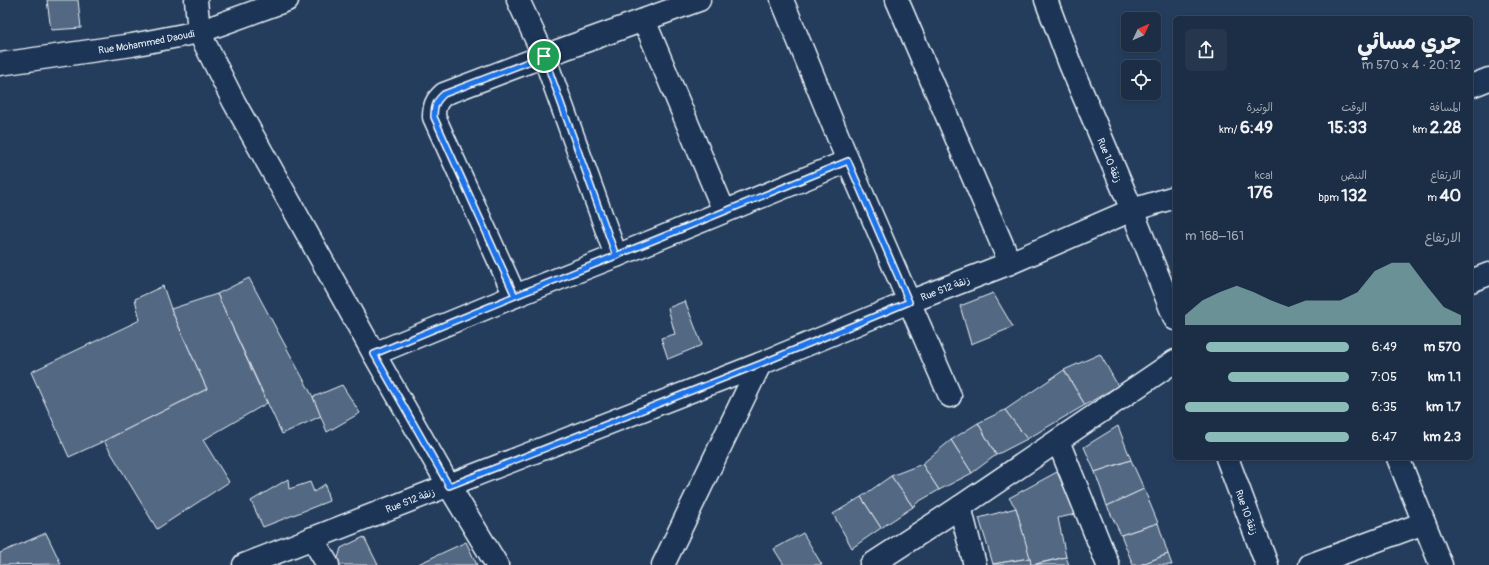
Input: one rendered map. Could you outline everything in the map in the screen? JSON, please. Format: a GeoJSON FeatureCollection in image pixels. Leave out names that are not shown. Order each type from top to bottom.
{"type":"FeatureCollection","features":[{"type":"Feature","properties":{"kind":"street"},"geometry":{"type":"LineString","coordinates":[[196,0],[199,32],[234,102],[374,354],[449,486],[497,565]]}},
{"type":"Feature","properties":{"kind":"street","name":"Rue Mohammed Daoudi"},"geometry":{"type":"LineString","coordinates":[[0,64],[132,45],[199,32],[287,0]]}},
{"type":"Feature","properties":{"kind":"street"},"geometry":{"type":"LineString","coordinates":[[518,0],[544,56],[616,256]]}},
{"type":"Feature","properties":{"kind":"street"},"geometry":{"type":"LineString","coordinates":[[515,296],[434,117],[434,107],[437,100],[444,94],[699,0]]}},
{"type":"Feature","properties":{"kind":"street"},"geometry":{"type":"LineString","coordinates":[[782,0],[848,161],[950,396]]}},
{"type":"Feature","properties":{"kind":"street"},"geometry":{"type":"LineString","coordinates":[[897,0],[1010,263]]}},
{"type":"Feature","properties":{"kind":"street","name":"Rue 10 زنقة"},"geometry":{"type":"LineString","coordinates":[[1046,0],[1070,64],[1132,210],[1173,314]]}},
{"type":"Feature","properties":{"kind":"street"},"geometry":{"type":"LineString","coordinates":[[644,20],[724,211]]}},
{"type":"Feature","properties":{"kind":"street"},"geometry":{"type":"LineString","coordinates":[[1473,85],[1489,79]]}},
{"type":"Feature","properties":{"kind":"street"},"geometry":{"type":"LineString","coordinates":[[374,354],[848,161]]}},
{"type":"Feature","properties":{"kind":"street","name":"Rue S12 زنقة"},"geometry":{"type":"LineString","coordinates":[[244,565],[760,364],[909,302],[1010,263],[1132,210],[1173,198]]}},
{"type":"Feature","properties":{"kind":"street"},"geometry":{"type":"LineString","coordinates":[[1473,281],[1489,274]]}},
{"type":"Feature","properties":{"kind":"street"},"geometry":{"type":"LineString","coordinates":[[871,565],[1058,441],[1173,361]]}},
{"type":"Feature","properties":{"kind":"street"},"geometry":{"type":"LineString","coordinates":[[663,565],[760,364]]}},
{"type":"Feature","properties":{"kind":"street"},"geometry":{"type":"LineString","coordinates":[[1058,441],[1108,565]]}},
{"type":"Feature","properties":{"kind":"street","name":"Rue 10 زنقة"},"geometry":{"type":"LineString","coordinates":[[1229,460],[1267,565]]}},
{"type":"Feature","properties":{"kind":"street"},"geometry":{"type":"LineString","coordinates":[[1399,460],[1441,565]]}},
{"type":"Feature","properties":{"kind":"street"},"geometry":{"type":"LineString","coordinates":[[960,507],[975,565]]}},
{"type":"Feature","properties":{"kind":"street"},"geometry":{"type":"LineString","coordinates":[[1310,565],[1424,523]]}},
{"type":"Feature","properties":{"kind":"street"},"geometry":{"type":"LineString","coordinates":[[312,538],[328,565]]}},
{"type":"Feature","properties":{"kind":"building"},"geometry":{"type":"Polygon","coordinates":[[[47,0],[78,0],[81,28],[51,30],[47,0]]]}},
{"type":"Feature","properties":{"kind":"building"},"geometry":{"type":"Polygon","coordinates":[[[249,278],[313,397],[321,416],[282,434],[217,294],[249,278]]]}},
{"type":"Feature","properties":{"kind":"building"},"geometry":{"type":"Polygon","coordinates":[[[163,286],[171,309],[207,389],[69,457],[31,372],[140,320],[135,299],[163,286]]]}},
{"type":"Feature","properties":{"kind":"building"},"geometry":{"type":"Polygon","coordinates":[[[993,293],[1013,327],[971,344],[960,306],[993,293]]]}},
{"type":"Feature","properties":{"kind":"building"},"geometry":{"type":"Polygon","coordinates":[[[217,294],[267,403],[203,440],[229,482],[157,529],[104,441],[207,389],[171,309],[217,294]]]}},
{"type":"Feature","properties":{"kind":"building"},"geometry":{"type":"Polygon","coordinates":[[[685,301],[702,345],[668,359],[661,338],[675,334],[668,308],[685,301]]]}},
{"type":"Feature","properties":{"kind":"building"},"geometry":{"type":"Polygon","coordinates":[[[1100,354],[1118,386],[1085,405],[1064,370],[1100,354]]]}},
{"type":"Feature","properties":{"kind":"building"},"geometry":{"type":"Polygon","coordinates":[[[1064,370],[1085,405],[1027,439],[1005,410],[1064,370]]]}},
{"type":"Feature","properties":{"kind":"building"},"geometry":{"type":"Polygon","coordinates":[[[342,385],[360,413],[327,432],[313,397],[342,385]]]}},
{"type":"Feature","properties":{"kind":"building"},"geometry":{"type":"Polygon","coordinates":[[[1005,410],[1027,439],[996,455],[978,423],[1005,410]]]}},
{"type":"Feature","properties":{"kind":"building"},"geometry":{"type":"Polygon","coordinates":[[[978,423],[996,455],[972,473],[951,440],[978,423]]]}},
{"type":"Feature","properties":{"kind":"building"},"geometry":{"type":"Polygon","coordinates":[[[1118,426],[1131,460],[1095,472],[1084,447],[1118,426]]]}},
{"type":"Feature","properties":{"kind":"building"},"geometry":{"type":"Polygon","coordinates":[[[951,440],[972,473],[939,490],[922,464],[951,440]]]}},
{"type":"Feature","properties":{"kind":"building"},"geometry":{"type":"Polygon","coordinates":[[[1131,460],[1144,489],[1107,506],[1095,472],[1131,460]]]}},
{"type":"Feature","properties":{"kind":"building"},"geometry":{"type":"Polygon","coordinates":[[[922,464],[939,490],[918,502],[913,507],[891,476],[922,464]]]}},
{"type":"Feature","properties":{"kind":"building"},"geometry":{"type":"Polygon","coordinates":[[[1057,472],[1076,514],[1058,518],[1066,557],[1031,565],[1016,508],[1009,498],[1057,472]]]}},
{"type":"Feature","properties":{"kind":"building"},"geometry":{"type":"Polygon","coordinates":[[[891,476],[913,507],[881,528],[861,497],[891,476]]]}},
{"type":"Feature","properties":{"kind":"building"},"geometry":{"type":"Polygon","coordinates":[[[288,479],[289,489],[310,482],[314,492],[325,484],[329,501],[263,527],[251,501],[288,479]]]}},
{"type":"Feature","properties":{"kind":"building"},"geometry":{"type":"Polygon","coordinates":[[[1144,489],[1158,523],[1121,535],[1107,506],[1144,489]]]}},
{"type":"Feature","properties":{"kind":"building"},"geometry":{"type":"Polygon","coordinates":[[[861,497],[881,528],[852,548],[833,514],[861,497]]]}},
{"type":"Feature","properties":{"kind":"building"},"geometry":{"type":"Polygon","coordinates":[[[1016,508],[1030,558],[993,564],[979,518],[1016,508]]]}},
{"type":"Feature","properties":{"kind":"building"},"geometry":{"type":"Polygon","coordinates":[[[1158,523],[1168,554],[1140,565],[1133,565],[1121,535],[1158,523]]]}},
{"type":"Feature","properties":{"kind":"building"},"geometry":{"type":"Polygon","coordinates":[[[46,533],[61,564],[0,565],[0,553],[46,533]]]}},
{"type":"Feature","properties":{"kind":"building"},"geometry":{"type":"Polygon","coordinates":[[[803,533],[822,565],[784,565],[774,549],[803,533]]]}},
{"type":"Feature","properties":{"kind":"building"},"geometry":{"type":"Polygon","coordinates":[[[364,537],[378,565],[336,565],[341,548],[364,537]]]}},
{"type":"Feature","properties":{"kind":"building"},"geometry":{"type":"Polygon","coordinates":[[[466,542],[477,565],[416,565],[466,542]]]}},
{"type":"Feature","properties":{"kind":"building"},"geometry":{"type":"Polygon","coordinates":[[[1168,554],[1172,565],[1140,565],[1168,554]]]}},
{"type":"Feature","properties":{"kind":"building"},"geometry":{"type":"Polygon","coordinates":[[[1066,557],[1069,565],[1033,565],[1066,557]]]}},
{"type":"Feature","properties":{"kind":"building"},"geometry":{"type":"Polygon","coordinates":[[[1030,558],[1031,565],[993,565],[993,564],[1030,558]]]}},
{"type":"Feature","properties":{"kind":"route"},"geometry":{"type":"LineString","coordinates":[[544,56],[444,94],[437,100],[434,107],[434,117],[515,296],[616,256],[848,161],[909,302],[760,364],[449,486],[374,354],[616,256],[544,56]]}}]}
